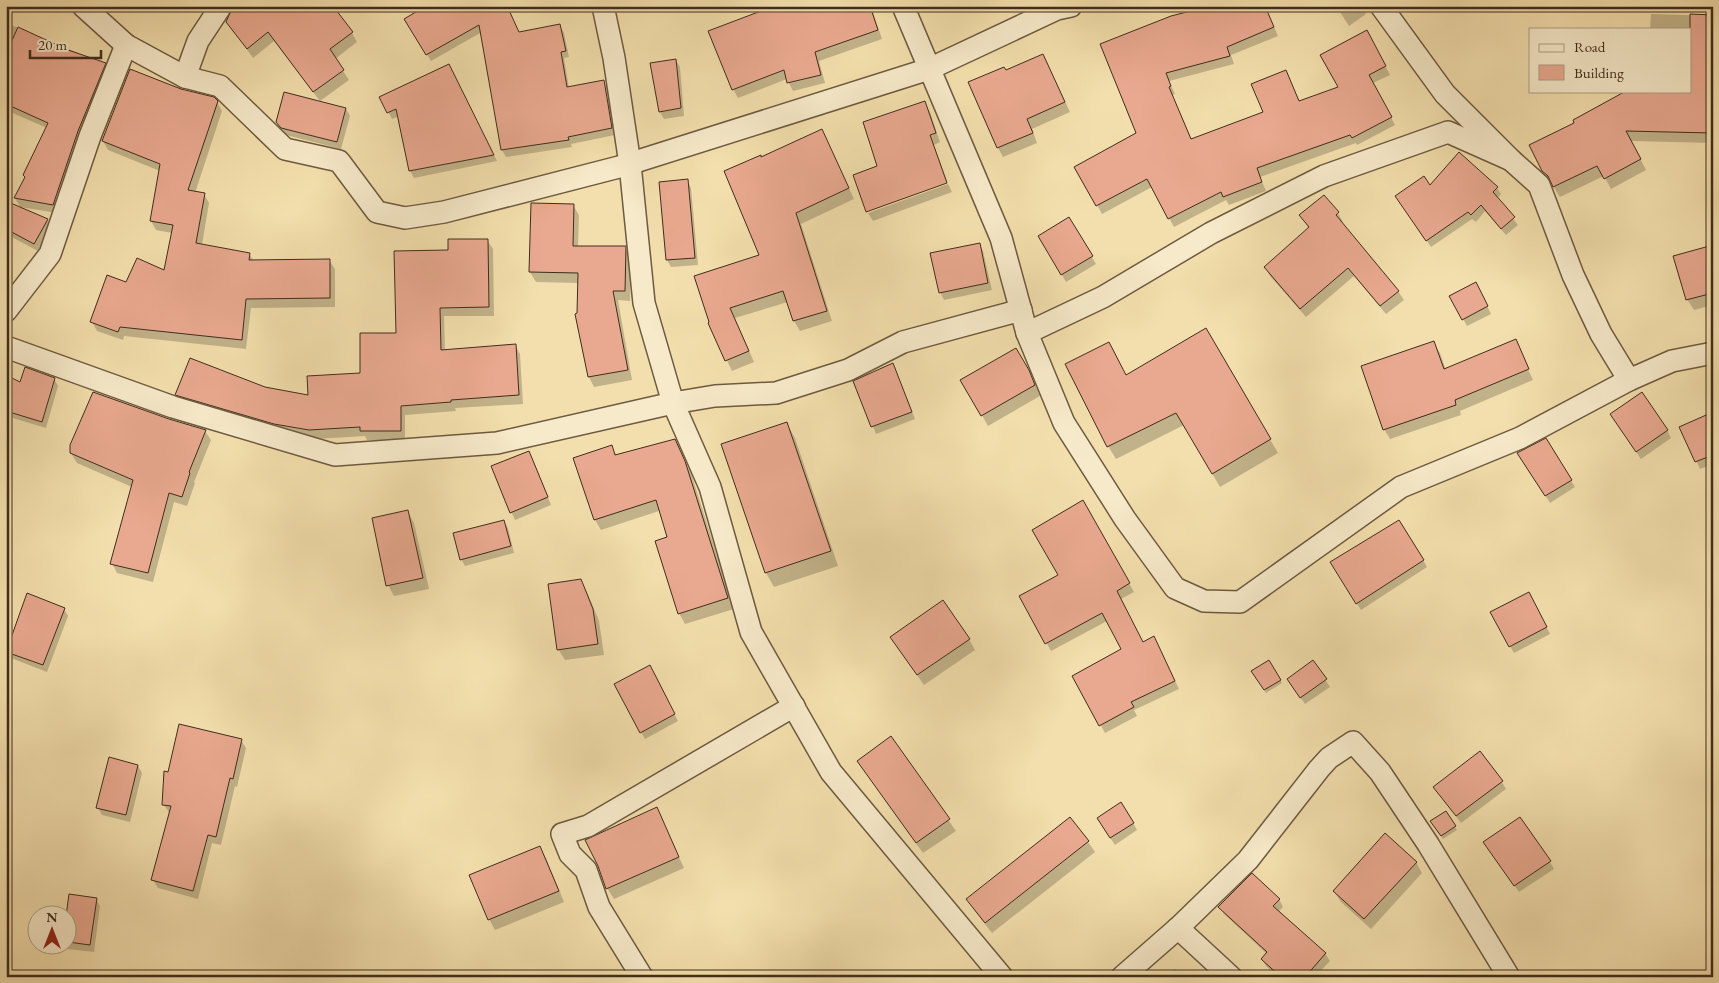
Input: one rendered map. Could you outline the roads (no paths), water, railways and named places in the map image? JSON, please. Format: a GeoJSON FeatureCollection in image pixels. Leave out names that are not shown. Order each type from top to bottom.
{"type":"FeatureCollection","features":[{"type":"Feature","properties":{"kind":"street"},"geometry":{"type":"LineString","coordinates":[[83,6],[126,45],[186,77],[220,86],[285,149],[339,161],[378,212],[405,218],[444,212],[630,164],[929,69],[1062,7]]}},
{"type":"Feature","properties":{"kind":"street"},"geometry":{"type":"LineString","coordinates":[[186,77],[198,41],[221,6]]}},
{"type":"Feature","properties":{"kind":"street"},"geometry":{"type":"LineString","coordinates":[[603,6],[614,58],[630,164],[644,303],[674,403],[710,487],[751,632],[831,772],[1002,977]]}},
{"type":"Feature","properties":{"kind":"street"},"geometry":{"type":"LineString","coordinates":[[903,6],[1001,238],[1027,333],[1064,423],[1125,519],[1175,588],[1204,600],[1240,602],[1401,487],[1520,438],[1629,380],[1672,361],[1713,353]]}},
{"type":"Feature","properties":{"kind":"street"},"geometry":{"type":"LineString","coordinates":[[1380,6],[1445,94],[1510,160],[1539,185],[1572,275],[1601,334],[1629,380]]}},
{"type":"Feature","properties":{"kind":"street"},"geometry":{"type":"LineString","coordinates":[[6,311],[50,254],[90,136],[126,45]]}},
{"type":"Feature","properties":{"kind":"street"},"geometry":{"type":"LineString","coordinates":[[1027,333],[1103,297],[1211,233],[1324,176],[1448,132],[1510,160]]}},
{"type":"Feature","properties":{"kind":"street"},"geometry":{"type":"LineString","coordinates":[[6,347],[172,407],[335,455],[497,443],[674,403],[716,396],[776,393],[848,370],[903,342],[1021,310]]}},
{"type":"Feature","properties":{"kind":"street"},"geometry":{"type":"LineString","coordinates":[[642,977],[599,907],[586,870],[570,854],[562,834],[588,826],[794,706]]}},
{"type":"Feature","properties":{"kind":"street"},"geometry":{"type":"LineString","coordinates":[[1122,977],[1178,928],[1248,860],[1319,769],[1329,758],[1353,742],[1380,772],[1428,844],[1509,977]]}},
{"type":"Feature","properties":{"kind":"street"},"geometry":{"type":"LineString","coordinates":[[1178,928],[1231,977]]}}]}
